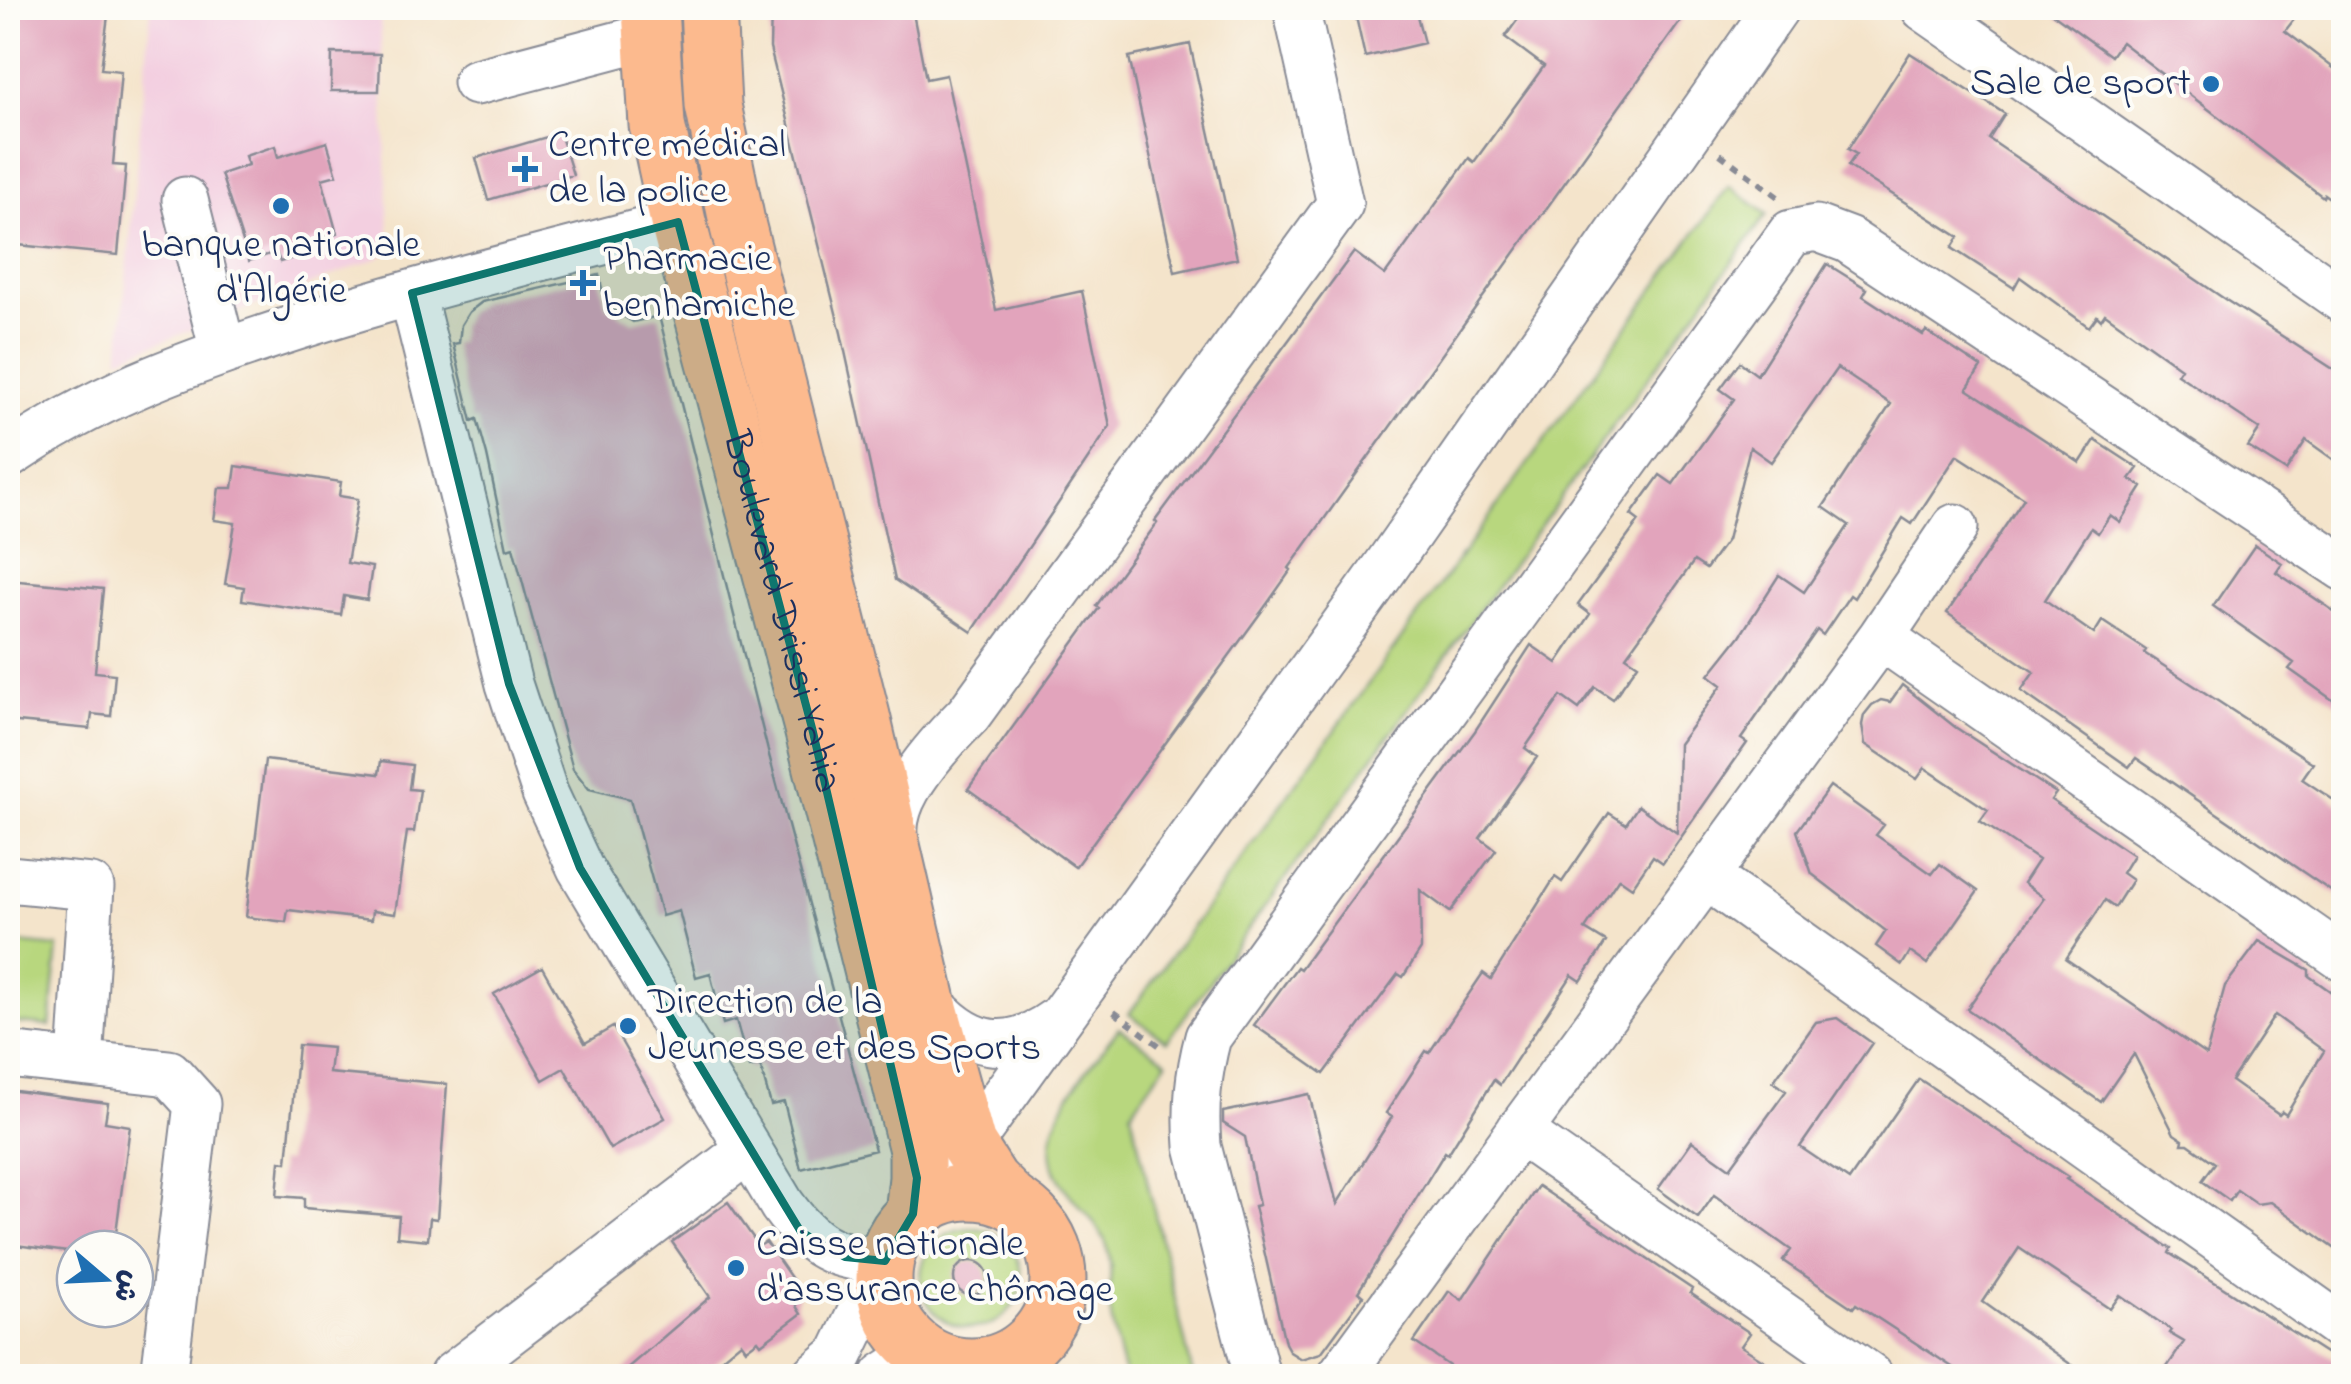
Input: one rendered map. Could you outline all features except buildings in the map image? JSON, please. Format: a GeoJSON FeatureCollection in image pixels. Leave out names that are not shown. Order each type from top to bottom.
{"type":"FeatureCollection","features":[{"type":"Feature","properties":{"kind":"main road","name":"Boulevard Drissi Yahia"},"geometry":{"type":"LineString","coordinates":[[708,8],[713,105],[734,209],[862,716],[928,1001],[968,1145],[991,1181],[1019,1206]]}},
{"type":"Feature","properties":{"kind":"main road","name":"Boulevard Drissi Yahia"},"geometry":{"type":"LineString","coordinates":[[650,22],[657,125],[678,222],[812,728],[916,1150],[920,1209]]}},
{"type":"Feature","properties":{"kind":"main road"},"geometry":{"type":"LineString","coordinates":[[1057,1288],[1046,1324],[1020,1351],[984,1365],[947,1366],[920,1350],[894,1320],[886,1302],[885,1261],[890,1244],[920,1209],[942,1196],[977,1192],[1019,1206],[1048,1238],[1058,1271],[1056,1340],[1060,1376]]}},
{"type":"Feature","properties":{"kind":"street"},"geometry":{"type":"LineString","coordinates":[[895,860],[896,819],[902,799],[947,736],[968,715],[1340,204],[1296,8]]}},
{"type":"Feature","properties":{"kind":"street"},"geometry":{"type":"LineString","coordinates":[[920,1209],[1385,568],[1776,8]]}},
{"type":"Feature","properties":{"kind":"street"},"geometry":{"type":"LineString","coordinates":[[1924,8],[2344,301]]}},
{"type":"Feature","properties":{"kind":"street"},"geometry":{"type":"LineString","coordinates":[[476,82],[650,22]]}},
{"type":"Feature","properties":{"kind":"street"},"geometry":{"type":"LineString","coordinates":[[185,200],[223,352]]}},
{"type":"Feature","properties":{"kind":"street"},"geometry":{"type":"LineString","coordinates":[[8,456],[113,393],[223,352],[412,293],[678,222]]}},
{"type":"Feature","properties":{"kind":"street"},"geometry":{"type":"LineString","coordinates":[[1257,1376],[1198,1146],[1198,1074],[1208,1037],[1791,233],[1816,228],[1848,240],[2344,568]]}},
{"type":"Feature","properties":{"kind":"street"},"geometry":{"type":"LineString","coordinates":[[412,293],[509,684],[544,793],[580,868],[782,1206],[814,1242],[845,1257],[885,1261],[840,1355],[815,1376]]}},
{"type":"Feature","properties":{"kind":"street"},"geometry":{"type":"LineString","coordinates":[[1340,1376],[1881,637],[1955,527]]}},
{"type":"Feature","properties":{"kind":"street"},"geometry":{"type":"LineString","coordinates":[[1881,637],[2344,958]]}},
{"type":"Feature","properties":{"kind":"street"},"geometry":{"type":"LineString","coordinates":[[862,716],[884,743],[914,747],[947,736]]}},
{"type":"Feature","properties":{"kind":"street"},"geometry":{"type":"LineString","coordinates":[[1707,877],[2344,1328]]}},
{"type":"Feature","properties":{"kind":"street"},"geometry":{"type":"LineString","coordinates":[[8,878],[91,887],[80,1063]]}},
{"type":"Feature","properties":{"kind":"street"},"geometry":{"type":"LineString","coordinates":[[928,1001],[948,1024],[982,1042],[1011,1042],[1038,1034],[1058,1019]]}},
{"type":"Feature","properties":{"kind":"street"},"geometry":{"type":"LineString","coordinates":[[8,1055],[169,1074],[197,1104],[164,1376]]}},
{"type":"Feature","properties":{"kind":"street"},"geometry":{"type":"LineString","coordinates":[[1005,1094],[998,1143],[1019,1206]]}},
{"type":"Feature","properties":{"kind":"street"},"geometry":{"type":"LineString","coordinates":[[1519,1131],[1870,1376]]}},
{"type":"Feature","properties":{"kind":"street"},"geometry":{"type":"LineString","coordinates":[[452,1376],[748,1150]]}},
{"type":"Feature","properties":{"kind":"street"},"geometry":{"type":"LineString","coordinates":[[884,1376],[902,1365],[947,1366]]}},
{"type":"Feature","properties":{"kind":"path"},"geometry":{"type":"LineString","coordinates":[[1720,154],[1776,193]]}},
{"type":"Feature","properties":{"kind":"path"},"geometry":{"type":"LineString","coordinates":[[1124,1019],[1169,1052]]}},
{"type":"Feature","properties":{"kind":"highlighted area"},"geometry":{"type":"Polygon","coordinates":[[[678,222],[812,728],[917,1178],[913,1214],[885,1261],[845,1257],[801,1232],[580,868],[509,684],[412,293],[678,222]]]}},
{"type":"Feature","properties":{"kind":"shaded area"},"geometry":{"type":"Polygon","coordinates":[[[151,8],[380,8],[389,233],[381,257],[119,358],[151,8]]]}},
{"type":"Feature","properties":{"kind":"green space"},"geometry":{"type":"Polygon","coordinates":[[[1729,186],[1767,214],[1167,1041],[1129,1014],[1729,186]]]}},
{"type":"Feature","properties":{"kind":"green space"},"geometry":{"type":"Polygon","coordinates":[[[8,942],[58,947],[50,1026],[8,1022],[8,942]]]}},
{"type":"Feature","properties":{"kind":"green space"},"geometry":{"type":"Polygon","coordinates":[[[1119,1028],[1167,1061],[1131,1112],[1193,1376],[1125,1376],[1111,1317],[1107,1246],[1062,1184],[1053,1164],[1056,1122],[1078,1082],[1119,1028]]]}},
{"type":"Feature","properties":{"kind":"green space"},"geometry":{"type":"Polygon","coordinates":[[[971,1228],[990,1232],[1007,1242],[1017,1259],[1021,1278],[1017,1297],[1007,1314],[990,1324],[971,1328],[952,1324],[935,1314],[925,1297],[921,1278],[925,1259],[935,1242],[952,1232],[971,1228]]]}},
{"type":"Feature","properties":{"kind":"place","name":"Sale de sport"},"geometry":{"type":"Point","coordinates":[2211,84]}},
{"type":"Feature","properties":{"kind":"place","name":"Centre médical de la police"},"geometry":{"type":"Point","coordinates":[525,169]}},
{"type":"Feature","properties":{"kind":"place","name":"banque nationale d'Algérie"},"geometry":{"type":"Point","coordinates":[281,206]}},
{"type":"Feature","properties":{"kind":"place","name":"Pharmacie benhamiche"},"geometry":{"type":"Point","coordinates":[583,283]}},
{"type":"Feature","properties":{"kind":"place","name":"Direction de la Jeunesse et des Sports"},"geometry":{"type":"Point","coordinates":[628,1026]}},
{"type":"Feature","properties":{"kind":"place","name":"Caisse nationale d'assurance chômage"},"geometry":{"type":"Point","coordinates":[736,1268]}}]}
